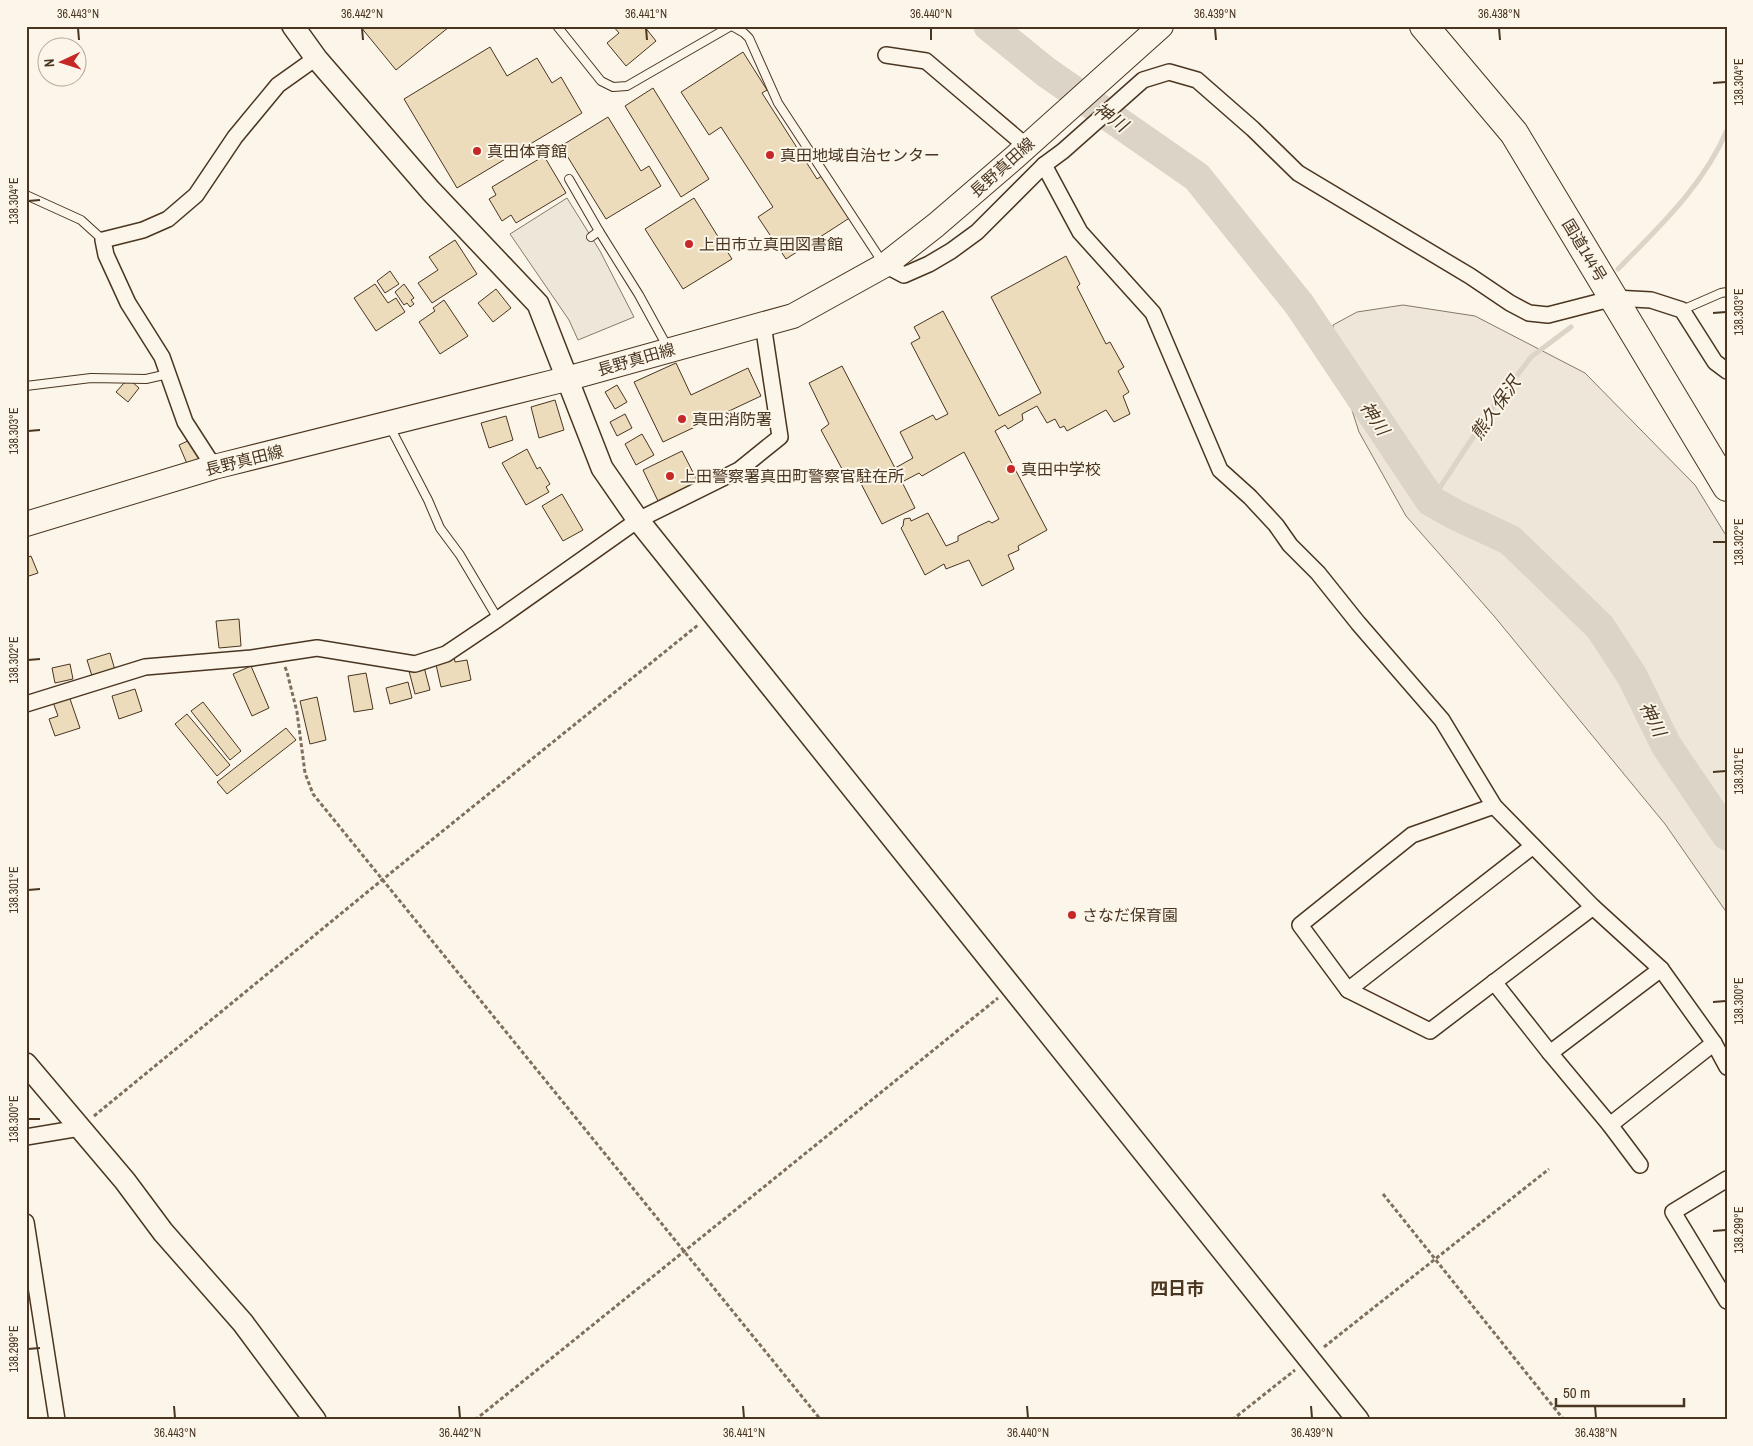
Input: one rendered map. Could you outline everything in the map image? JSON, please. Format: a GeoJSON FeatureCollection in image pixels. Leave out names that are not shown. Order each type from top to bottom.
{"type":"FeatureCollection","features":[{"type":"Feature","properties":{"kind":"highway","name":"国道144号"},"geometry":{"type":"LineString","coordinates":[[1424,26],[1514,133],[1727,487]]}},
{"type":"Feature","properties":{"kind":"main road","name":"長野真田線"},"geometry":{"type":"LineString","coordinates":[[26,524],[214,467],[566,378],[793,316],[885,265],[936,225],[1015,157],[1025,140],[1154,32]]}},
{"type":"Feature","properties":{"kind":"street"},"geometry":{"type":"LineString","coordinates":[[293,26],[316,58],[431,191],[538,304],[602,468],[638,520],[1358,1420]]}},
{"type":"Feature","properties":{"kind":"street"},"geometry":{"type":"LineString","coordinates":[[886,55],[926,61],[1025,140]]}},
{"type":"Feature","properties":{"kind":"street"},"geometry":{"type":"LineString","coordinates":[[214,467],[185,422],[162,357],[128,303],[106,255],[103,240],[143,230],[168,219],[196,195],[235,137],[278,85],[316,58]]}},
{"type":"Feature","properties":{"kind":"street"},"geometry":{"type":"LineString","coordinates":[[885,265],[904,275],[929,264],[951,251],[977,232],[1044,165],[1143,80],[1169,72],[1197,80],[1253,129],[1298,173],[1470,276],[1510,303],[1529,313],[1548,315],[1614,298],[1651,300],[1682,310],[1715,362],[1727,371]]}},
{"type":"Feature","properties":{"kind":"street"},"geometry":{"type":"LineString","coordinates":[[1044,165],[1080,232],[1153,313],[1220,470],[1250,497],[1276,525],[1290,545],[1318,574],[1358,624],[1442,720],[1494,806],[1592,907],[1661,969],[1714,1043],[1727,1067]]}},
{"type":"Feature","properties":{"kind":"street"},"geometry":{"type":"LineString","coordinates":[[26,704],[145,667],[278,654],[317,648],[415,664],[446,654],[638,520],[739,470],[780,437],[763,324]]}},
{"type":"Feature","properties":{"kind":"street"},"geometry":{"type":"LineString","coordinates":[[1494,806],[1412,834],[1300,925],[1348,990],[1430,1031],[1592,907]]}},
{"type":"Feature","properties":{"kind":"street"},"geometry":{"type":"LineString","coordinates":[[1348,990],[1533,846]]}},
{"type":"Feature","properties":{"kind":"street"},"geometry":{"type":"LineString","coordinates":[[1550,1053],[1661,969]]}},
{"type":"Feature","properties":{"kind":"street"},"geometry":{"type":"LineString","coordinates":[[1494,982],[1640,1165]]}},
{"type":"Feature","properties":{"kind":"street"},"geometry":{"type":"LineString","coordinates":[[1610,1125],[1714,1043]]}},
{"type":"Feature","properties":{"kind":"street"},"geometry":{"type":"LineString","coordinates":[[26,1064],[125,1181],[163,1232],[243,1323],[314,1420]]}},
{"type":"Feature","properties":{"kind":"street"},"geometry":{"type":"LineString","coordinates":[[26,1137],[80,1128]]}},
{"type":"Feature","properties":{"kind":"street"},"geometry":{"type":"LineString","coordinates":[[1727,1178],[1673,1212],[1727,1301]]}},
{"type":"Feature","properties":{"kind":"street"},"geometry":{"type":"LineString","coordinates":[[26,1222],[57,1420]]}},
{"type":"Feature","properties":{"kind":"lane"},"geometry":{"type":"LineString","coordinates":[[557,26],[601,81],[613,87],[627,86],[732,26],[744,33],[749,38],[778,103],[885,265]]}},
{"type":"Feature","properties":{"kind":"lane"},"geometry":{"type":"LineString","coordinates":[[570,179],[599,231],[639,295],[669,350]]}},
{"type":"Feature","properties":{"kind":"lane"},"geometry":{"type":"LineString","coordinates":[[26,196],[80,220],[103,240]]}},
{"type":"Feature","properties":{"kind":"lane"},"geometry":{"type":"LineString","coordinates":[[591,237],[599,231]]}},
{"type":"Feature","properties":{"kind":"lane"},"geometry":{"type":"LineString","coordinates":[[1682,310],[1721,292],[1727,292]]}},
{"type":"Feature","properties":{"kind":"lane"},"geometry":{"type":"LineString","coordinates":[[26,386],[91,378],[146,380],[168,374]]}},
{"type":"Feature","properties":{"kind":"lane"},"geometry":{"type":"LineString","coordinates":[[388,424],[428,500],[440,528],[460,555],[498,619]]}},
{"type":"Feature","properties":{"kind":"path"},"geometry":{"type":"LineString","coordinates":[[80,1128],[382,880],[713,613]]}},
{"type":"Feature","properties":{"kind":"path"},"geometry":{"type":"LineString","coordinates":[[278,654],[288,672],[297,712],[305,773],[313,794],[821,1420]]}},
{"type":"Feature","properties":{"kind":"path"},"geometry":{"type":"LineString","coordinates":[[475,1420],[1011,987]]}},
{"type":"Feature","properties":{"kind":"path"},"geometry":{"type":"LineString","coordinates":[[1232,1420],[1549,1169]]}},
{"type":"Feature","properties":{"kind":"path"},"geometry":{"type":"LineString","coordinates":[[1383,1194],[1564,1420]]}},
{"type":"Feature","properties":{"kind":"shaded area"},"geometry":{"type":"Polygon","coordinates":[[[567,198],[600,251],[634,317],[578,340],[569,320],[510,234],[567,198]]]}},
{"type":"Feature","properties":{"kind":"shaded area"},"geometry":{"type":"Polygon","coordinates":[[[1403,305],[1475,316],[1585,373],[1695,485],[1727,537],[1727,913],[1665,824],[1494,616],[1406,516],[1359,432],[1332,348],[1333,325],[1357,312],[1403,305]]]}},
{"type":"Feature","properties":{"kind":"building"},"geometry":{"type":"Polygon","coordinates":[[[360,26],[448,26],[449,27],[396,70],[360,26]]]}},
{"type":"Feature","properties":{"kind":"building"},"geometry":{"type":"Polygon","coordinates":[[[613,26],[644,26],[656,41],[626,66],[607,43],[619,33],[613,26]]]}},
{"type":"Feature","properties":{"kind":"building","name":"真田体育館"},"geometry":{"type":"Polygon","coordinates":[[[490,47],[507,76],[537,58],[552,83],[561,77],[582,113],[457,188],[404,99],[490,47]]]}},
{"type":"Feature","properties":{"kind":"building","name":"真田地域自治センター"},"geometry":{"type":"Polygon","coordinates":[[[743,52],[767,90],[762,93],[817,179],[823,175],[851,217],[786,259],[758,217],[773,207],[721,127],[709,135],[681,92],[743,52]]]}},
{"type":"Feature","properties":{"kind":"building"},"geometry":{"type":"Polygon","coordinates":[[[653,88],[709,179],[681,197],[625,106],[653,88]]]}},
{"type":"Feature","properties":{"kind":"building"},"geometry":{"type":"Polygon","coordinates":[[[608,117],[641,171],[649,166],[661,186],[606,219],[561,146],[608,117]]]}},
{"type":"Feature","properties":{"kind":"building"},"geometry":{"type":"Polygon","coordinates":[[[544,156],[566,193],[516,223],[511,215],[502,221],[489,199],[496,195],[492,187],[544,156]]]}},
{"type":"Feature","properties":{"kind":"building","name":"上田市立真田図書館"},"geometry":{"type":"Polygon","coordinates":[[[694,198],[732,259],[683,289],[645,229],[694,198]]]}},
{"type":"Feature","properties":{"kind":"building"},"geometry":{"type":"Polygon","coordinates":[[[455,240],[477,274],[432,303],[418,283],[438,270],[429,257],[455,240]]]}},
{"type":"Feature","properties":{"kind":"building"},"geometry":{"type":"Polygon","coordinates":[[[1066,256],[1080,284],[1077,287],[1106,344],[1110,342],[1124,367],[1118,371],[1129,392],[1123,396],[1130,414],[1114,422],[1106,410],[1067,431],[1064,426],[1060,428],[1055,419],[1047,423],[1037,406],[1022,414],[1023,420],[1008,429],[1005,425],[995,431],[1047,530],[1018,546],[1019,550],[1008,555],[1014,569],[982,586],[969,560],[946,569],[944,564],[925,575],[901,528],[904,519],[910,518],[911,521],[928,513],[946,546],[958,541],[958,536],[989,521],[992,523],[999,519],[964,452],[922,476],[919,473],[902,482],[915,508],[882,524],[857,476],[848,480],[821,430],[829,424],[809,383],[842,366],[895,468],[913,458],[900,432],[933,415],[936,420],[948,414],[911,343],[920,338],[914,327],[943,311],[999,416],[1041,393],[991,297],[1066,256]]]}},
{"type":"Feature","properties":{"kind":"building"},"geometry":{"type":"Polygon","coordinates":[[[390,271],[399,284],[385,293],[377,281],[390,271]]]}},
{"type":"Feature","properties":{"kind":"building"},"geometry":{"type":"Polygon","coordinates":[[[375,284],[388,303],[396,298],[405,312],[376,331],[354,298],[375,284]]]}},
{"type":"Feature","properties":{"kind":"building"},"geometry":{"type":"Polygon","coordinates":[[[404,284],[414,298],[411,300],[414,304],[410,307],[407,303],[404,305],[395,292],[404,284]]]}},
{"type":"Feature","properties":{"kind":"building"},"geometry":{"type":"Polygon","coordinates":[[[496,289],[511,308],[493,322],[478,303],[496,289]]]}},
{"type":"Feature","properties":{"kind":"building"},"geometry":{"type":"Polygon","coordinates":[[[444,300],[468,336],[440,354],[419,322],[435,311],[433,308],[444,300]]]}},
{"type":"Feature","properties":{"kind":"building","name":"真田消防署"},"geometry":{"type":"Polygon","coordinates":[[[676,363],[691,395],[748,368],[761,396],[663,442],[634,382],[676,363]]]}},
{"type":"Feature","properties":{"kind":"building"},"geometry":{"type":"Polygon","coordinates":[[[131,381],[139,388],[128,402],[116,392],[124,383],[131,381]]]}},
{"type":"Feature","properties":{"kind":"building"},"geometry":{"type":"Polygon","coordinates":[[[617,385],[627,402],[615,409],[605,392],[617,385]]]}},
{"type":"Feature","properties":{"kind":"building"},"geometry":{"type":"Polygon","coordinates":[[[555,400],[564,430],[539,438],[531,407],[555,400]]]}},
{"type":"Feature","properties":{"kind":"building"},"geometry":{"type":"Polygon","coordinates":[[[625,414],[632,428],[617,436],[610,422],[625,414]]]}},
{"type":"Feature","properties":{"kind":"building"},"geometry":{"type":"Polygon","coordinates":[[[506,416],[513,440],[489,448],[481,423],[506,416]]]}},
{"type":"Feature","properties":{"kind":"building"},"geometry":{"type":"Polygon","coordinates":[[[642,434],[654,455],[636,465],[625,444],[642,434]]]}},
{"type":"Feature","properties":{"kind":"building"},"geometry":{"type":"Polygon","coordinates":[[[192,439],[201,461],[188,466],[179,445],[192,439]]]}},
{"type":"Feature","properties":{"kind":"building"},"geometry":{"type":"Polygon","coordinates":[[[527,449],[537,469],[540,467],[550,484],[546,487],[549,492],[526,505],[502,463],[527,449]]]}},
{"type":"Feature","properties":{"kind":"building","name":"上田警察署真田町警察官駐在所"},"geometry":{"type":"Polygon","coordinates":[[[682,451],[698,482],[658,501],[643,470],[682,451]]]}},
{"type":"Feature","properties":{"kind":"building"},"geometry":{"type":"Polygon","coordinates":[[[562,494],[583,530],[563,541],[542,506],[562,494]]]}},
{"type":"Feature","properties":{"kind":"building"},"geometry":{"type":"Polygon","coordinates":[[[31,556],[38,573],[26,577],[26,558],[31,556]]]}},
{"type":"Feature","properties":{"kind":"building"},"geometry":{"type":"Polygon","coordinates":[[[239,619],[241,646],[219,648],[216,621],[239,619]]]}},
{"type":"Feature","properties":{"kind":"building"},"geometry":{"type":"Polygon","coordinates":[[[110,653],[115,670],[92,676],[87,660],[110,653]]]}},
{"type":"Feature","properties":{"kind":"building"},"geometry":{"type":"Polygon","coordinates":[[[454,656],[455,662],[467,660],[471,680],[441,687],[435,660],[454,656]]]}},
{"type":"Feature","properties":{"kind":"building"},"geometry":{"type":"Polygon","coordinates":[[[70,664],[73,679],[55,683],[52,668],[70,664]]]}},
{"type":"Feature","properties":{"kind":"building"},"geometry":{"type":"Polygon","coordinates":[[[251,666],[269,708],[252,716],[233,674],[251,666]]]}},
{"type":"Feature","properties":{"kind":"building"},"geometry":{"type":"Polygon","coordinates":[[[424,667],[430,690],[415,694],[409,671],[424,667]]]}},
{"type":"Feature","properties":{"kind":"building"},"geometry":{"type":"Polygon","coordinates":[[[366,673],[373,709],[354,712],[348,676],[366,673]]]}},
{"type":"Feature","properties":{"kind":"building"},"geometry":{"type":"Polygon","coordinates":[[[408,682],[412,698],[390,704],[386,688],[408,682]]]}},
{"type":"Feature","properties":{"kind":"building"},"geometry":{"type":"Polygon","coordinates":[[[135,689],[142,711],[119,719],[112,696],[135,689]]]}},
{"type":"Feature","properties":{"kind":"building"},"geometry":{"type":"Polygon","coordinates":[[[69,696],[80,728],[55,736],[49,719],[58,716],[53,702],[69,696]]]}},
{"type":"Feature","properties":{"kind":"building"},"geometry":{"type":"Polygon","coordinates":[[[317,697],[326,740],[310,744],[300,701],[317,697]]]}},
{"type":"Feature","properties":{"kind":"building"},"geometry":{"type":"Polygon","coordinates":[[[203,702],[241,751],[230,760],[191,711],[203,702]]]}},
{"type":"Feature","properties":{"kind":"building"},"geometry":{"type":"Polygon","coordinates":[[[187,714],[230,765],[217,776],[175,724],[187,714]]]}},
{"type":"Feature","properties":{"kind":"building"},"geometry":{"type":"Polygon","coordinates":[[[286,728],[296,740],[227,794],[217,782],[286,728]]]}},
{"type":"Feature","properties":{"kind":"waterway","name":"神川"},"geometry":{"type":"LineString","coordinates":[[989,26],[1046,72],[1197,177],[1299,304],[1431,501],[1510,540],[1600,627],[1632,676],[1666,745],[1727,835]]}},
{"type":"Feature","properties":{"kind":"waterway","name":"熊久保沢"},"geometry":{"type":"LineString","coordinates":[[1618,269],[1664,221],[1693,187],[1706,169],[1727,130]]}},
{"type":"Feature","properties":{"kind":"waterway","name":"熊久保沢"},"geometry":{"type":"LineString","coordinates":[[1431,501],[1491,410],[1531,357],[1571,327]]}},
{"type":"Feature","properties":{"kind":"place","name":"真田体育館"},"geometry":{"type":"Point","coordinates":[477,151]}},
{"type":"Feature","properties":{"kind":"place","name":"真田地域自治センター"},"geometry":{"type":"Point","coordinates":[770,155]}},
{"type":"Feature","properties":{"kind":"place","name":"上田市立真田図書館"},"geometry":{"type":"Point","coordinates":[689,244]}},
{"type":"Feature","properties":{"kind":"place","name":"真田消防署"},"geometry":{"type":"Point","coordinates":[682,419]}},
{"type":"Feature","properties":{"kind":"place","name":"真田中学校"},"geometry":{"type":"Point","coordinates":[1011,469]}},
{"type":"Feature","properties":{"kind":"place","name":"上田警察署真田町警察官駐在所"},"geometry":{"type":"Point","coordinates":[670,476]}},
{"type":"Feature","properties":{"kind":"place","name":"さなだ保育園"},"geometry":{"type":"Point","coordinates":[1072,915]}},
{"type":"Feature","properties":{"kind":"district","name":"四日市"},"geometry":{"type":"Point","coordinates":[1177,1288]}}]}
